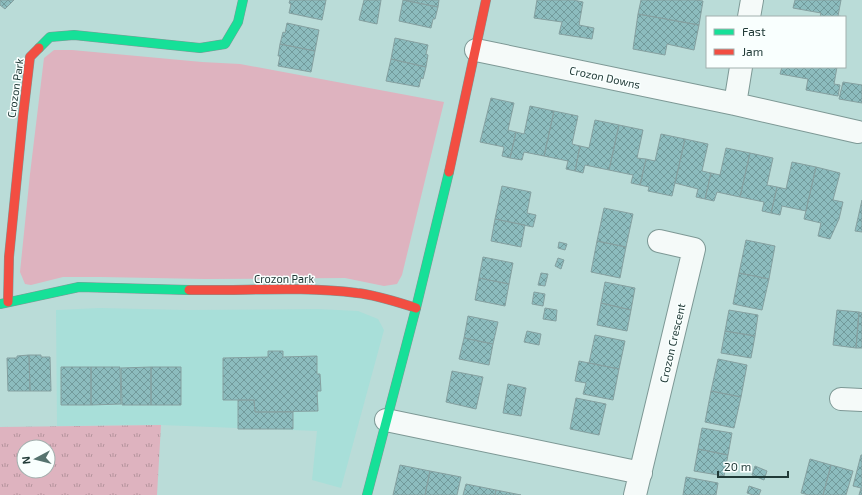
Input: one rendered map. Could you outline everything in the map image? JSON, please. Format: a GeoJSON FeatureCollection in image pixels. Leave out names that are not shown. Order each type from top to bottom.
{"type":"FeatureCollection","features":[{"type":"Feature","properties":{"kind":"street","name":"Crozon Park"},"geometry":{"type":"LineString","coordinates":[[243,0],[238,22],[225,44],[200,48],[74,36],[50,37],[30,57],[4,303],[79,287],[191,290],[317,290],[358,293],[390,300],[416,308]]}},
{"type":"Feature","properties":{"kind":"street"},"geometry":{"type":"LineString","coordinates":[[367,495],[416,308],[450,169],[486,0]]}},
{"type":"Feature","properties":{"kind":"street"},"geometry":{"type":"LineString","coordinates":[[749,16],[752,0]]}},
{"type":"Feature","properties":{"kind":"street","name":"Crozon Downs"},"geometry":{"type":"LineString","coordinates":[[476,50],[735,104],[858,132]]}},
{"type":"Feature","properties":{"kind":"street"},"geometry":{"type":"LineString","coordinates":[[735,104],[741,68]]}},
{"type":"Feature","properties":{"kind":"street","name":"Crozon Crescent"},"geometry":{"type":"LineString","coordinates":[[635,495],[694,249],[659,241]]}},
{"type":"Feature","properties":{"kind":"street"},"geometry":{"type":"LineString","coordinates":[[841,399],[862,400]]}},
{"type":"Feature","properties":{"kind":"street"},"geometry":{"type":"LineString","coordinates":[[386,420],[640,474]]}},
{"type":"Feature","properties":{"kind":"shaded area"},"geometry":{"type":"Polygon","coordinates":[[[100,308],[187,310],[318,309],[358,311],[378,319],[384,330],[341,488],[312,480],[317,431],[161,425],[57,426],[56,310],[100,308]]]}},
{"type":"Feature","properties":{"kind":"green space"},"geometry":{"type":"Polygon","coordinates":[[[54,50],[72,50],[240,64],[444,102],[402,275],[397,284],[384,286],[345,278],[205,279],[63,277],[31,285],[25,284],[20,272],[44,58],[54,50]]]}},
{"type":"Feature","properties":{"kind":"green space"},"geometry":{"type":"Polygon","coordinates":[[[161,425],[157,495],[0,495],[0,427],[161,425]]]}},
{"type":"Feature","properties":{"kind":"building"},"geometry":{"type":"Polygon","coordinates":[[[0,0],[14,0],[5,9],[0,5],[0,0]]]}},
{"type":"Feature","properties":{"kind":"building"},"geometry":{"type":"Polygon","coordinates":[[[290,0],[326,0],[322,20],[289,13],[291,4],[289,3],[290,0]]]}},
{"type":"Feature","properties":{"kind":"building"},"geometry":{"type":"Polygon","coordinates":[[[364,0],[381,0],[377,24],[359,20],[364,0]]]}},
{"type":"Feature","properties":{"kind":"building"},"geometry":{"type":"Polygon","coordinates":[[[403,0],[439,0],[438,7],[403,0]]]}},
{"type":"Feature","properties":{"kind":"building"},"geometry":{"type":"Polygon","coordinates":[[[403,0],[438,7],[431,28],[399,21],[403,0]]]}},
{"type":"Feature","properties":{"kind":"building"},"geometry":{"type":"Polygon","coordinates":[[[537,0],[573,0],[583,2],[579,25],[594,28],[592,39],[559,34],[562,22],[534,18],[537,0]]]}},
{"type":"Feature","properties":{"kind":"building"},"geometry":{"type":"Polygon","coordinates":[[[641,0],[703,1],[699,25],[638,14],[641,0]]]}},
{"type":"Feature","properties":{"kind":"building"},"geometry":{"type":"Polygon","coordinates":[[[795,0],[841,0],[838,16],[820,16],[821,13],[793,8],[795,0]]]}},
{"type":"Feature","properties":{"kind":"building"},"geometry":{"type":"Polygon","coordinates":[[[638,14],[699,25],[694,50],[667,44],[665,55],[633,49],[638,14]]]}},
{"type":"Feature","properties":{"kind":"building"},"geometry":{"type":"Polygon","coordinates":[[[287,23],[319,30],[315,51],[280,44],[283,32],[285,33],[287,23]]]}},
{"type":"Feature","properties":{"kind":"building"},"geometry":{"type":"Polygon","coordinates":[[[395,38],[428,45],[426,67],[391,59],[395,38]]]}},
{"type":"Feature","properties":{"kind":"building"},"geometry":{"type":"Polygon","coordinates":[[[280,44],[315,51],[311,72],[278,66],[280,44]]]}},
{"type":"Feature","properties":{"kind":"building"},"geometry":{"type":"Polygon","coordinates":[[[391,59],[426,67],[419,87],[386,81],[391,59]]]}},
{"type":"Feature","properties":{"kind":"building"},"geometry":{"type":"Polygon","coordinates":[[[782,68],[837,68],[834,84],[840,85],[838,96],[806,90],[808,79],[780,74],[782,68]]]}},
{"type":"Feature","properties":{"kind":"building"},"geometry":{"type":"Polygon","coordinates":[[[843,82],[862,85],[862,103],[839,99],[843,82]]]}},
{"type":"Feature","properties":{"kind":"building"},"geometry":{"type":"Polygon","coordinates":[[[491,98],[514,103],[508,130],[516,132],[510,158],[502,156],[504,147],[480,142],[491,98]]]}},
{"type":"Feature","properties":{"kind":"building"},"geometry":{"type":"Polygon","coordinates":[[[530,106],[554,111],[544,156],[524,152],[522,160],[510,158],[516,132],[524,134],[530,106]]]}},
{"type":"Feature","properties":{"kind":"building"},"geometry":{"type":"Polygon","coordinates":[[[554,111],[578,116],[572,144],[580,146],[575,171],[566,169],[568,161],[544,156],[554,111]]]}},
{"type":"Feature","properties":{"kind":"building"},"geometry":{"type":"Polygon","coordinates":[[[595,120],[619,125],[609,170],[585,165],[583,173],[575,171],[580,146],[589,148],[595,120]]]}},
{"type":"Feature","properties":{"kind":"building"},"geometry":{"type":"Polygon","coordinates":[[[619,125],[643,130],[637,158],[646,159],[640,185],[631,183],[633,175],[609,170],[619,125]]]}},
{"type":"Feature","properties":{"kind":"building"},"geometry":{"type":"Polygon","coordinates":[[[661,134],[685,139],[672,196],[648,191],[649,187],[640,185],[646,159],[655,161],[661,134]]]}},
{"type":"Feature","properties":{"kind":"building"},"geometry":{"type":"Polygon","coordinates":[[[685,139],[708,144],[702,171],[711,173],[705,199],[696,197],[698,189],[675,183],[685,139]]]}},
{"type":"Feature","properties":{"kind":"building"},"geometry":{"type":"Polygon","coordinates":[[[726,148],[750,153],[740,197],[717,192],[714,201],[705,199],[711,173],[720,175],[726,148]]]}},
{"type":"Feature","properties":{"kind":"building"},"geometry":{"type":"Polygon","coordinates":[[[750,153],[773,158],[767,185],[777,187],[771,213],[762,211],[764,202],[740,197],[750,153]]]}},
{"type":"Feature","properties":{"kind":"building"},"geometry":{"type":"Polygon","coordinates":[[[792,162],[816,167],[806,211],[782,206],[780,215],[771,213],[777,187],[786,189],[792,162]]]}},
{"type":"Feature","properties":{"kind":"building"},"geometry":{"type":"Polygon","coordinates":[[[816,167],[840,173],[833,200],[843,202],[839,219],[830,239],[818,236],[821,223],[804,219],[816,167]]]}},
{"type":"Feature","properties":{"kind":"building"},"geometry":{"type":"Polygon","coordinates":[[[502,186],[531,192],[527,213],[536,215],[533,227],[495,219],[502,186]]]}},
{"type":"Feature","properties":{"kind":"building"},"geometry":{"type":"Polygon","coordinates":[[[862,200],[862,232],[855,231],[862,200]]]}},
{"type":"Feature","properties":{"kind":"building"},"geometry":{"type":"Polygon","coordinates":[[[604,208],[633,214],[626,247],[597,241],[604,208]]]}},
{"type":"Feature","properties":{"kind":"building"},"geometry":{"type":"Polygon","coordinates":[[[495,219],[525,225],[521,247],[491,241],[495,219]]]}},
{"type":"Feature","properties":{"kind":"building"},"geometry":{"type":"Polygon","coordinates":[[[746,240],[775,246],[769,279],[739,273],[746,240]]]}},
{"type":"Feature","properties":{"kind":"building"},"geometry":{"type":"Polygon","coordinates":[[[597,241],[626,247],[620,278],[591,272],[597,241]]]}},
{"type":"Feature","properties":{"kind":"building"},"geometry":{"type":"Polygon","coordinates":[[[559,242],[567,244],[565,250],[558,248],[559,242]]]}},
{"type":"Feature","properties":{"kind":"building"},"geometry":{"type":"Polygon","coordinates":[[[483,257],[513,263],[509,284],[479,278],[483,257]]]}},
{"type":"Feature","properties":{"kind":"building"},"geometry":{"type":"Polygon","coordinates":[[[558,258],[564,260],[561,269],[555,266],[558,258]]]}},
{"type":"Feature","properties":{"kind":"building"},"geometry":{"type":"Polygon","coordinates":[[[541,273],[548,274],[545,286],[538,285],[541,273]]]}},
{"type":"Feature","properties":{"kind":"building"},"geometry":{"type":"Polygon","coordinates":[[[739,273],[769,279],[762,310],[733,304],[739,273]]]}},
{"type":"Feature","properties":{"kind":"building"},"geometry":{"type":"Polygon","coordinates":[[[479,278],[509,284],[505,306],[475,300],[479,278]]]}},
{"type":"Feature","properties":{"kind":"building"},"geometry":{"type":"Polygon","coordinates":[[[605,282],[635,288],[631,310],[601,303],[605,282]]]}},
{"type":"Feature","properties":{"kind":"building"},"geometry":{"type":"Polygon","coordinates":[[[534,292],[545,294],[543,306],[532,304],[534,292]]]}},
{"type":"Feature","properties":{"kind":"building"},"geometry":{"type":"Polygon","coordinates":[[[601,303],[631,310],[627,331],[597,325],[601,303]]]}},
{"type":"Feature","properties":{"kind":"building"},"geometry":{"type":"Polygon","coordinates":[[[545,308],[557,310],[556,321],[543,319],[545,308]]]}},
{"type":"Feature","properties":{"kind":"building"},"geometry":{"type":"Polygon","coordinates":[[[729,310],[758,315],[755,336],[725,331],[729,310]]]}},
{"type":"Feature","properties":{"kind":"building"},"geometry":{"type":"Polygon","coordinates":[[[837,310],[859,312],[856,348],[833,345],[837,310]]]}},
{"type":"Feature","properties":{"kind":"building"},"geometry":{"type":"Polygon","coordinates":[[[859,312],[862,313],[862,348],[856,348],[859,312]]]}},
{"type":"Feature","properties":{"kind":"building"},"geometry":{"type":"Polygon","coordinates":[[[468,316],[498,322],[493,344],[464,338],[468,316]]]}},
{"type":"Feature","properties":{"kind":"building"},"geometry":{"type":"Polygon","coordinates":[[[527,331],[541,334],[539,345],[524,342],[527,331]]]}},
{"type":"Feature","properties":{"kind":"building"},"geometry":{"type":"Polygon","coordinates":[[[725,331],[755,336],[751,358],[721,353],[725,331]]]}},
{"type":"Feature","properties":{"kind":"building"},"geometry":{"type":"Polygon","coordinates":[[[595,335],[625,341],[619,369],[589,363],[595,335]]]}},
{"type":"Feature","properties":{"kind":"building"},"geometry":{"type":"Polygon","coordinates":[[[464,338],[493,344],[489,365],[459,359],[464,338]]]}},
{"type":"Feature","properties":{"kind":"building"},"geometry":{"type":"Polygon","coordinates":[[[268,351],[283,351],[283,357],[317,356],[317,374],[320,374],[321,391],[317,391],[318,411],[255,412],[254,400],[223,400],[223,358],[268,357],[268,351]]]}},
{"type":"Feature","properties":{"kind":"building"},"geometry":{"type":"Polygon","coordinates":[[[29,355],[30,391],[8,391],[7,358],[17,358],[17,356],[29,355]]]}},
{"type":"Feature","properties":{"kind":"building"},"geometry":{"type":"Polygon","coordinates":[[[29,355],[50,357],[51,391],[30,391],[29,355]]]}},
{"type":"Feature","properties":{"kind":"building"},"geometry":{"type":"Polygon","coordinates":[[[718,359],[747,365],[741,397],[711,391],[718,359]]]}},
{"type":"Feature","properties":{"kind":"building"},"geometry":{"type":"Polygon","coordinates":[[[579,361],[619,369],[613,400],[583,394],[586,383],[575,381],[579,361]]]}},
{"type":"Feature","properties":{"kind":"building"},"geometry":{"type":"Polygon","coordinates":[[[61,367],[91,367],[91,405],[61,405],[61,367]]]}},
{"type":"Feature","properties":{"kind":"building"},"geometry":{"type":"Polygon","coordinates":[[[91,367],[120,367],[121,404],[91,405],[91,367]]]}},
{"type":"Feature","properties":{"kind":"building"},"geometry":{"type":"Polygon","coordinates":[[[151,367],[181,367],[181,405],[151,405],[151,367]]]}},
{"type":"Feature","properties":{"kind":"building"},"geometry":{"type":"Polygon","coordinates":[[[151,367],[151,405],[122,405],[121,368],[151,367]]]}},
{"type":"Feature","properties":{"kind":"building"},"geometry":{"type":"Polygon","coordinates":[[[452,371],[483,377],[476,409],[446,402],[452,371]]]}},
{"type":"Feature","properties":{"kind":"building"},"geometry":{"type":"Polygon","coordinates":[[[508,384],[526,388],[521,416],[503,413],[508,384]]]}},
{"type":"Feature","properties":{"kind":"building"},"geometry":{"type":"Polygon","coordinates":[[[711,391],[741,397],[734,428],[705,422],[711,391]]]}},
{"type":"Feature","properties":{"kind":"building"},"geometry":{"type":"Polygon","coordinates":[[[576,398],[606,404],[599,435],[570,429],[576,398]]]}},
{"type":"Feature","properties":{"kind":"building"},"geometry":{"type":"Polygon","coordinates":[[[238,400],[254,400],[255,412],[293,412],[293,429],[238,429],[238,400]]]}},
{"type":"Feature","properties":{"kind":"building"},"geometry":{"type":"Polygon","coordinates":[[[702,428],[732,433],[728,455],[698,449],[702,428]]]}},
{"type":"Feature","properties":{"kind":"building"},"geometry":{"type":"Polygon","coordinates":[[[698,449],[728,455],[724,476],[694,471],[698,449]]]}},
{"type":"Feature","properties":{"kind":"building"},"geometry":{"type":"Polygon","coordinates":[[[861,455],[862,495],[859,495],[861,488],[853,486],[861,455]]]}},
{"type":"Feature","properties":{"kind":"building"},"geometry":{"type":"Polygon","coordinates":[[[810,459],[831,465],[823,495],[809,495],[801,493],[810,459]]]}},
{"type":"Feature","properties":{"kind":"building"},"geometry":{"type":"Polygon","coordinates":[[[400,465],[430,471],[425,495],[393,495],[400,465]]]}},
{"type":"Feature","properties":{"kind":"building"},"geometry":{"type":"Polygon","coordinates":[[[831,465],[853,471],[846,495],[823,495],[831,465]]]}},
{"type":"Feature","properties":{"kind":"building"},"geometry":{"type":"Polygon","coordinates":[[[755,466],[767,471],[764,480],[752,475],[755,466]]]}},
{"type":"Feature","properties":{"kind":"building"},"geometry":{"type":"Polygon","coordinates":[[[430,471],[461,477],[457,495],[425,495],[430,471]]]}},
{"type":"Feature","properties":{"kind":"building"},"geometry":{"type":"Polygon","coordinates":[[[686,477],[718,483],[716,495],[683,495],[686,477]]]}},
{"type":"Feature","properties":{"kind":"building"},"geometry":{"type":"Polygon","coordinates":[[[466,484],[496,490],[495,495],[463,495],[466,484]]]}},
{"type":"Feature","properties":{"kind":"building"},"geometry":{"type":"Polygon","coordinates":[[[749,486],[761,490],[759,495],[747,493],[749,486]]]}},
{"type":"Feature","properties":{"kind":"building"},"geometry":{"type":"Polygon","coordinates":[[[496,490],[521,495],[495,495],[496,490]]]}},
{"type":"Feature","properties":{"kind":"traffic: fast"},"geometry":{"type":"LineString","coordinates":[[39,48],[50,37],[74,35],[200,48],[225,44],[238,22],[243,0]]}},
{"type":"Feature","properties":{"kind":"traffic: fast"},"geometry":{"type":"LineString","coordinates":[[367,495],[416,308],[449,172]]}},
{"type":"Feature","properties":{"kind":"traffic: fast"},"geometry":{"type":"LineString","coordinates":[[0,304],[79,287],[189,290]]}},
{"type":"Feature","properties":{"kind":"traffic: jam"},"geometry":{"type":"LineString","coordinates":[[449,172],[486,0]]}},
{"type":"Feature","properties":{"kind":"traffic: jam"},"geometry":{"type":"LineString","coordinates":[[8,302],[9,257],[30,57],[39,48]]}},
{"type":"Feature","properties":{"kind":"traffic: jam"},"geometry":{"type":"LineString","coordinates":[[189,290],[294,289],[336,291],[372,295],[416,308]]}}]}
